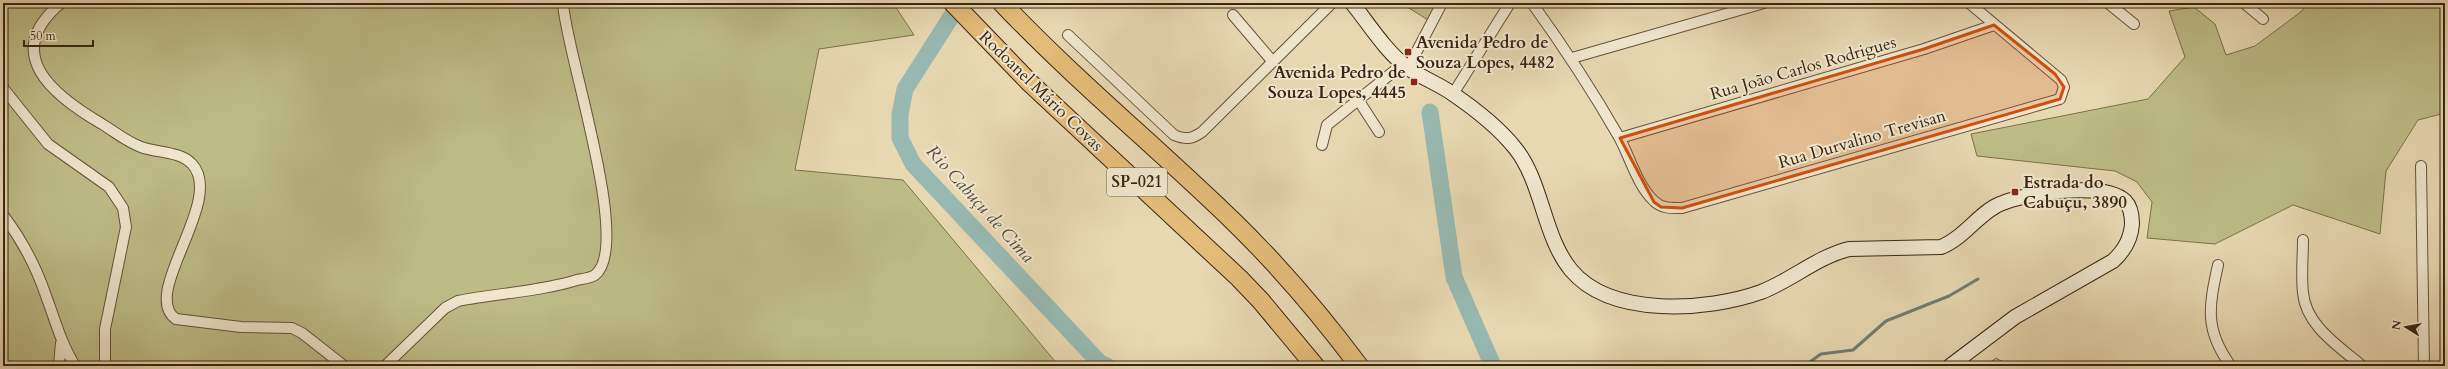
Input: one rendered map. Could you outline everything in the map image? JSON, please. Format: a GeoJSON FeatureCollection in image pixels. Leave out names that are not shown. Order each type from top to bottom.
{"type":"FeatureCollection","features":[{"type":"Feature","properties":{"kind":"highway","name":"Rodoanel Mário Covas"},"geometry":{"type":"LineString","coordinates":[[953,3],[1030,84],[1234,273],[1261,301],[1315,366]]}},
{"type":"Feature","properties":{"kind":"highway","name":"Rodoanel Mário Covas"},"geometry":{"type":"LineString","coordinates":[[1002,3],[1060,62],[1259,247],[1335,333],[1358,366]]}},
{"type":"Feature","properties":{"kind":"main road"},"geometry":{"type":"LineString","coordinates":[[1352,3],[1405,66],[1453,94],[1502,134],[1516,149],[1526,165],[1561,253],[1571,270],[1600,293],[1641,304],[1696,305],[1760,292],[1835,253],[1849,249],[1941,247],[1952,243],[1999,204],[2027,197],[2063,191],[2088,191],[2116,196],[2125,201],[2130,210],[2132,224],[2129,238],[2123,252],[2113,260],[2010,321],[1950,366]]}},
{"type":"Feature","properties":{"kind":"street"},"geometry":{"type":"LineString","coordinates":[[61,3],[48,13],[33,40],[33,64],[44,80],[70,105],[129,141],[141,147],[182,156],[193,164],[199,179],[198,212],[177,259],[165,303],[169,315],[176,319],[241,327],[292,328],[302,333],[344,366]]}},
{"type":"Feature","properties":{"kind":"street"},"geometry":{"type":"LineString","coordinates":[[385,366],[445,308],[458,301],[557,286],[594,275],[603,265],[606,236],[600,171],[584,96],[569,42],[563,3]]}},
{"type":"Feature","properties":{"kind":"street"},"geometry":{"type":"LineString","coordinates":[[1068,35],[1174,135],[1184,139],[1193,138],[1202,132],[1332,3]]}},
{"type":"Feature","properties":{"kind":"street"},"geometry":{"type":"LineString","coordinates":[[1322,145],[1322,139],[1327,125],[1405,66],[1442,3]]}},
{"type":"Feature","properties":{"kind":"street"},"geometry":{"type":"LineString","coordinates":[[1453,94],[1510,3]]}},
{"type":"Feature","properties":{"kind":"street"},"geometry":{"type":"LineString","coordinates":[[1532,3],[1572,58],[1620,138]]}},
{"type":"Feature","properties":{"kind":"street"},"geometry":{"type":"LineString","coordinates":[[1572,58],[1764,3]]}},
{"type":"Feature","properties":{"kind":"street"},"geometry":{"type":"LineString","coordinates":[[1969,3],[1994,25]]}},
{"type":"Feature","properties":{"kind":"street"},"geometry":{"type":"LineString","coordinates":[[2108,3],[2134,24]]}},
{"type":"Feature","properties":{"kind":"street"},"geometry":{"type":"LineString","coordinates":[[2244,3],[2263,19]]}},
{"type":"Feature","properties":{"kind":"street"},"geometry":{"type":"LineString","coordinates":[[1233,15],[1273,62]]}},
{"type":"Feature","properties":{"kind":"street","name":"Rua Durvalino Trevisan"},"geometry":{"type":"LineString","coordinates":[[1620,138],[1648,194],[1654,202],[1661,207],[1682,208],[2054,102],[2060,99],[2064,94],[2064,87],[2061,80],[1994,25]]}},
{"type":"Feature","properties":{"kind":"street","name":"Rua João Carlos Rodrigues"},"geometry":{"type":"LineString","coordinates":[[1620,138],[1924,49],[1994,25]]}},
{"type":"Feature","properties":{"kind":"street"},"geometry":{"type":"LineString","coordinates":[[3,88],[48,144],[109,188],[124,208],[126,226],[105,329],[105,366]]}},
{"type":"Feature","properties":{"kind":"street"},"geometry":{"type":"LineString","coordinates":[[1359,101],[1379,132]]}},
{"type":"Feature","properties":{"kind":"street"},"geometry":{"type":"LineString","coordinates":[[2421,166],[2424,366]]}},
{"type":"Feature","properties":{"kind":"street"},"geometry":{"type":"LineString","coordinates":[[3,215],[24,244],[31,258],[46,295],[61,342],[75,366]]}},
{"type":"Feature","properties":{"kind":"street"},"geometry":{"type":"LineString","coordinates":[[2302,240],[2303,294],[2307,309],[2315,323],[2362,366]]}},
{"type":"Feature","properties":{"kind":"street"},"geometry":{"type":"LineString","coordinates":[[2218,265],[2211,298],[2211,325],[2216,344],[2231,366]]}},
{"type":"Feature","properties":{"kind":"street"},"geometry":{"type":"LineString","coordinates":[[60,366],[61,342]]}},
{"type":"Feature","properties":{"kind":"highlighted area"},"geometry":{"type":"Polygon","coordinates":[[[1994,25],[2055,74],[2064,87],[2060,99],[2054,102],[1682,208],[1661,207],[1654,202],[1620,138],[1924,49],[1994,25]]]}},
{"type":"Feature","properties":{"kind":"shaded area"},"geometry":{"type":"Polygon","coordinates":[[[3,3],[893,3],[914,35],[819,49],[795,170],[903,180],[1059,366],[3,366],[3,3]]]}},
{"type":"Feature","properties":{"kind":"shaded area"},"geometry":{"type":"Polygon","coordinates":[[[1401,3],[1437,3],[1428,20],[1401,3]]]}},
{"type":"Feature","properties":{"kind":"shaded area"},"geometry":{"type":"Polygon","coordinates":[[[2306,3],[2445,3],[2445,113],[2418,120],[2386,171],[2380,234],[2293,205],[2215,244],[2147,238],[2152,202],[2137,182],[2115,171],[1977,156],[1971,134],[2148,99],[2185,57],[2169,11],[2194,7],[2215,24],[2226,55],[2255,46],[2302,11],[2306,3]]]}},
{"type":"Feature","properties":{"kind":"shaded area"},"geometry":{"type":"Polygon","coordinates":[[[1996,358],[2010,366],[1985,366],[1996,358]]]}},
{"type":"Feature","properties":{"kind":"waterway","name":"Rio Cabuçu de Cima"},"geometry":{"type":"LineString","coordinates":[[960,3],[905,89],[900,115],[900,138],[913,164],[1100,363],[1107,366]]}},
{"type":"Feature","properties":{"kind":"waterway"},"geometry":{"type":"LineString","coordinates":[[1430,112],[1454,277],[1493,366]]}},
{"type":"Feature","properties":{"kind":"waterway"},"geometry":{"type":"LineString","coordinates":[[1804,366],[1821,354],[1853,350],[1886,321],[1949,296],[1978,279]]}},
{"type":"Feature","properties":{"kind":"place","name":"Avenida Pedro de Souza Lopes, 4482"},"geometry":{"type":"Point","coordinates":[1408,52]}},
{"type":"Feature","properties":{"kind":"place","name":"Avenida Pedro de Souza Lopes, 4445"},"geometry":{"type":"Point","coordinates":[1414,82]}},
{"type":"Feature","properties":{"kind":"place","name":"Estrada do Cabuçu, 3890"},"geometry":{"type":"Point","coordinates":[2015,192]}}]}
